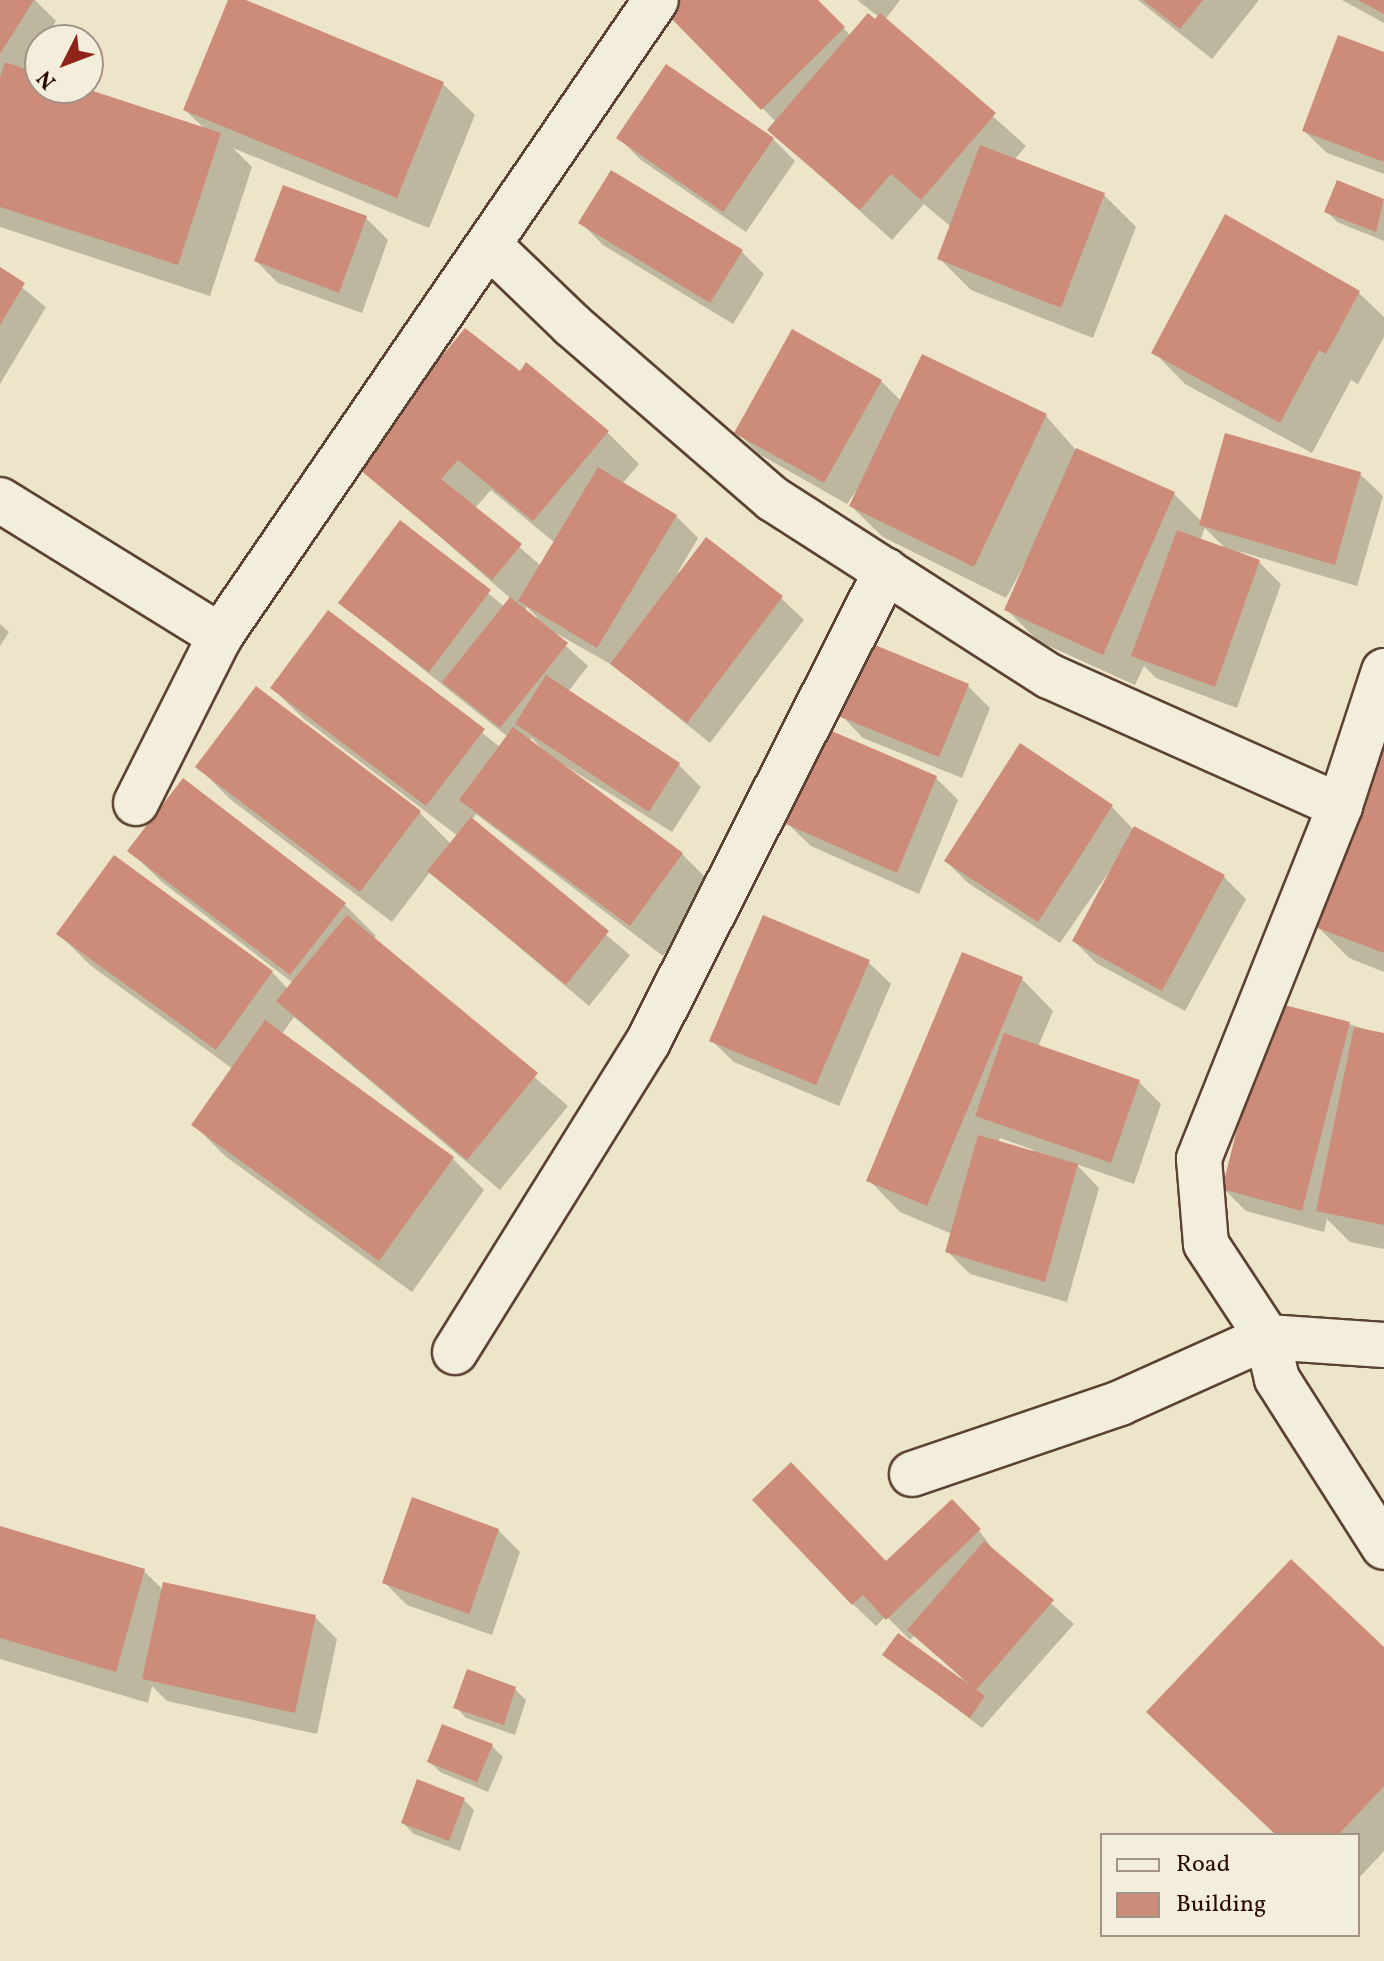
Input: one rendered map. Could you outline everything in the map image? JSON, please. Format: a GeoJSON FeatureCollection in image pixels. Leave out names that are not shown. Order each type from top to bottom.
{"type":"FeatureCollection","features":[{"type":"Feature","properties":{"kind":"street"},"geometry":{"type":"LineString","coordinates":[[136,803],[220,636],[656,0]]}},
{"type":"Feature","properties":{"kind":"street"},"geometry":{"type":"LineString","coordinates":[[490,246],[572,325],[773,499],[1049,676],[1340,806]]}},
{"type":"Feature","properties":{"kind":"street"},"geometry":{"type":"LineString","coordinates":[[0,500],[220,636]]}},
{"type":"Feature","properties":{"kind":"street"},"geometry":{"type":"LineString","coordinates":[[455,1352],[648,1042],[886,571]]}},
{"type":"Feature","properties":{"kind":"street"},"geometry":{"type":"LineString","coordinates":[[1384,673],[1340,806],[1199,1159],[1206,1244],[1267,1337],[1277,1379],[1384,1547]]}},
{"type":"Feature","properties":{"kind":"street"},"geometry":{"type":"LineString","coordinates":[[912,1474],[1120,1403],[1267,1337],[1384,1345]]}},
{"type":"Feature","properties":{"kind":"building"},"geometry":{"type":"Polygon","coordinates":[[[0,0],[34,0],[0,54],[0,0]]]}},
{"type":"Feature","properties":{"kind":"building"},"geometry":{"type":"Polygon","coordinates":[[[228,0],[246,0],[444,82],[397,198],[183,110],[228,0]]]}},
{"type":"Feature","properties":{"kind":"building"},"geometry":{"type":"Polygon","coordinates":[[[678,0],[818,0],[845,27],[761,110],[665,12],[678,0]]]}},
{"type":"Feature","properties":{"kind":"building"},"geometry":{"type":"Polygon","coordinates":[[[1143,0],[1203,0],[1180,29],[1143,0]]]}},
{"type":"Feature","properties":{"kind":"building"},"geometry":{"type":"Polygon","coordinates":[[[1358,0],[1384,0],[1384,14],[1358,0]]]}},
{"type":"Feature","properties":{"kind":"building"},"geometry":{"type":"Polygon","coordinates":[[[868,13],[875,19],[880,13],[996,113],[921,200],[891,174],[860,210],[767,130],[868,13]]]}},
{"type":"Feature","properties":{"kind":"building"},"geometry":{"type":"Polygon","coordinates":[[[1338,35],[1384,52],[1384,162],[1302,131],[1338,35]]]}},
{"type":"Feature","properties":{"kind":"building"},"geometry":{"type":"Polygon","coordinates":[[[5,62],[24,69],[24,104],[104,104],[104,95],[221,133],[178,265],[0,207],[0,77],[5,62]]]}},
{"type":"Feature","properties":{"kind":"building"},"geometry":{"type":"Polygon","coordinates":[[[666,64],[774,138],[723,212],[616,138],[666,64]]]}},
{"type":"Feature","properties":{"kind":"building"},"geometry":{"type":"Polygon","coordinates":[[[980,145],[1105,193],[1061,308],[937,259],[980,145]]]}},
{"type":"Feature","properties":{"kind":"building"},"geometry":{"type":"Polygon","coordinates":[[[611,170],[743,250],[710,303],[578,223],[611,170]]]}},
{"type":"Feature","properties":{"kind":"building"},"geometry":{"type":"Polygon","coordinates":[[[1337,180],[1384,199],[1376,232],[1324,212],[1337,180]]]}},
{"type":"Feature","properties":{"kind":"building"},"geometry":{"type":"Polygon","coordinates":[[[283,185],[367,216],[339,293],[254,261],[283,185]]]}},
{"type":"Feature","properties":{"kind":"building"},"geometry":{"type":"Polygon","coordinates":[[[1225,214],[1360,291],[1326,354],[1319,350],[1280,423],[1151,353],[1225,214]]]}},
{"type":"Feature","properties":{"kind":"building"},"geometry":{"type":"Polygon","coordinates":[[[0,267],[25,283],[0,325],[0,267]]]}},
{"type":"Feature","properties":{"kind":"building"},"geometry":{"type":"Polygon","coordinates":[[[465,328],[520,371],[526,362],[609,431],[533,521],[458,460],[441,479],[522,544],[492,580],[353,464],[465,328]]]}},
{"type":"Feature","properties":{"kind":"building"},"geometry":{"type":"Polygon","coordinates":[[[792,329],[882,380],[824,483],[734,433],[792,329]]]}},
{"type":"Feature","properties":{"kind":"building"},"geometry":{"type":"Polygon","coordinates":[[[922,354],[1047,414],[974,567],[849,506],[922,354]]]}},
{"type":"Feature","properties":{"kind":"building"},"geometry":{"type":"Polygon","coordinates":[[[1225,433],[1361,472],[1335,565],[1199,525],[1225,433]]]}},
{"type":"Feature","properties":{"kind":"building"},"geometry":{"type":"Polygon","coordinates":[[[1076,448],[1175,492],[1103,655],[1004,610],[1076,448]]]}},
{"type":"Feature","properties":{"kind":"building"},"geometry":{"type":"Polygon","coordinates":[[[598,467],[677,515],[597,648],[518,601],[598,467]]]}},
{"type":"Feature","properties":{"kind":"building"},"geometry":{"type":"Polygon","coordinates":[[[400,520],[491,590],[429,672],[338,603],[400,520]]]}},
{"type":"Feature","properties":{"kind":"building"},"geometry":{"type":"Polygon","coordinates":[[[1177,530],[1260,560],[1215,687],[1131,656],[1177,530]]]}},
{"type":"Feature","properties":{"kind":"building"},"geometry":{"type":"Polygon","coordinates":[[[706,537],[783,596],[687,723],[610,664],[706,537]]]}},
{"type":"Feature","properties":{"kind":"building"},"geometry":{"type":"Polygon","coordinates":[[[510,597],[568,643],[500,728],[442,682],[510,597]]]}},
{"type":"Feature","properties":{"kind":"building"},"geometry":{"type":"Polygon","coordinates":[[[328,610],[485,729],[426,806],[270,688],[328,610]]]}},
{"type":"Feature","properties":{"kind":"building"},"geometry":{"type":"Polygon","coordinates":[[[868,642],[969,684],[939,757],[838,716],[868,642]]]}},
{"type":"Feature","properties":{"kind":"building"},"geometry":{"type":"Polygon","coordinates":[[[546,675],[680,763],[649,812],[515,724],[546,675]]]}},
{"type":"Feature","properties":{"kind":"building"},"geometry":{"type":"Polygon","coordinates":[[[256,686],[421,811],[360,892],[195,767],[256,686]]]}},
{"type":"Feature","properties":{"kind":"building"},"geometry":{"type":"Polygon","coordinates":[[[513,727],[683,853],[630,926],[459,800],[513,727]]]}},
{"type":"Feature","properties":{"kind":"building"},"geometry":{"type":"Polygon","coordinates":[[[827,729],[937,776],[897,873],[786,824],[827,729]]]}},
{"type":"Feature","properties":{"kind":"building"},"geometry":{"type":"Polygon","coordinates":[[[1020,743],[1113,805],[1038,922],[944,861],[1020,743]]]}},
{"type":"Feature","properties":{"kind":"building"},"geometry":{"type":"Polygon","coordinates":[[[1384,744],[1384,953],[1315,927],[1384,744]]]}},
{"type":"Feature","properties":{"kind":"building"},"geometry":{"type":"Polygon","coordinates":[[[183,778],[346,903],[290,975],[127,851],[183,778]]]}},
{"type":"Feature","properties":{"kind":"building"},"geometry":{"type":"Polygon","coordinates":[[[471,817],[609,931],[566,985],[427,871],[471,817]]]}},
{"type":"Feature","properties":{"kind":"building"},"geometry":{"type":"Polygon","coordinates":[[[1134,826],[1225,875],[1162,991],[1072,941],[1134,826]]]}},
{"type":"Feature","properties":{"kind":"building"},"geometry":{"type":"Polygon","coordinates":[[[114,855],[273,971],[216,1050],[56,934],[114,855]]]}},
{"type":"Feature","properties":{"kind":"building"},"geometry":{"type":"Polygon","coordinates":[[[347,915],[538,1073],[467,1160],[276,1001],[347,915]]]}},
{"type":"Feature","properties":{"kind":"building"},"geometry":{"type":"Polygon","coordinates":[[[763,915],[870,960],[816,1085],[709,1041],[763,915]]]}},
{"type":"Feature","properties":{"kind":"building"},"geometry":{"type":"Polygon","coordinates":[[[962,952],[1023,977],[927,1206],[866,1181],[962,952]]]}},
{"type":"Feature","properties":{"kind":"building"},"geometry":{"type":"Polygon","coordinates":[[[1269,1001],[1350,1022],[1302,1211],[1222,1189],[1269,1001]]]}},
{"type":"Feature","properties":{"kind":"building"},"geometry":{"type":"Polygon","coordinates":[[[265,1020],[454,1157],[379,1261],[191,1125],[265,1020]]]}},
{"type":"Feature","properties":{"kind":"building"},"geometry":{"type":"Polygon","coordinates":[[[1354,1027],[1384,1033],[1384,1225],[1316,1211],[1354,1027]]]}},
{"type":"Feature","properties":{"kind":"building"},"geometry":{"type":"Polygon","coordinates":[[[1004,1033],[1140,1080],[1111,1163],[975,1116],[1004,1033]]]}},
{"type":"Feature","properties":{"kind":"building"},"geometry":{"type":"Polygon","coordinates":[[[978,1135],[1078,1164],[1045,1282],[945,1252],[978,1135]]]}},
{"type":"Feature","properties":{"kind":"building"},"geometry":{"type":"Polygon","coordinates":[[[791,1462],[886,1561],[952,1499],[981,1529],[886,1620],[863,1595],[852,1605],[752,1500],[791,1462]]]}},
{"type":"Feature","properties":{"kind":"building"},"geometry":{"type":"Polygon","coordinates":[[[412,1497],[499,1529],[469,1614],[382,1583],[412,1497]]]}},
{"type":"Feature","properties":{"kind":"building"},"geometry":{"type":"Polygon","coordinates":[[[0,1526],[145,1569],[116,1672],[0,1638],[0,1526]]]}},
{"type":"Feature","properties":{"kind":"building"},"geometry":{"type":"Polygon","coordinates":[[[984,1541],[1054,1600],[976,1690],[907,1630],[984,1541]]]}},
{"type":"Feature","properties":{"kind":"building"},"geometry":{"type":"Polygon","coordinates":[[[1291,1559],[1384,1647],[1384,1786],[1340,1833],[1274,1833],[1146,1712],[1291,1559]]]}},
{"type":"Feature","properties":{"kind":"building"},"geometry":{"type":"Polygon","coordinates":[[[163,1582],[316,1615],[295,1713],[142,1679],[163,1582]]]}},
{"type":"Feature","properties":{"kind":"building"},"geometry":{"type":"Polygon","coordinates":[[[898,1633],[985,1696],[970,1718],[882,1655],[898,1633]]]}},
{"type":"Feature","properties":{"kind":"building"},"geometry":{"type":"Polygon","coordinates":[[[467,1669],[516,1687],[504,1725],[453,1708],[467,1669]]]}},
{"type":"Feature","properties":{"kind":"building"},"geometry":{"type":"Polygon","coordinates":[[[442,1724],[493,1744],[477,1782],[427,1762],[442,1724]]]}},
{"type":"Feature","properties":{"kind":"building"},"geometry":{"type":"Polygon","coordinates":[[[417,1779],[465,1798],[449,1841],[401,1823],[417,1779]]]}}]}
